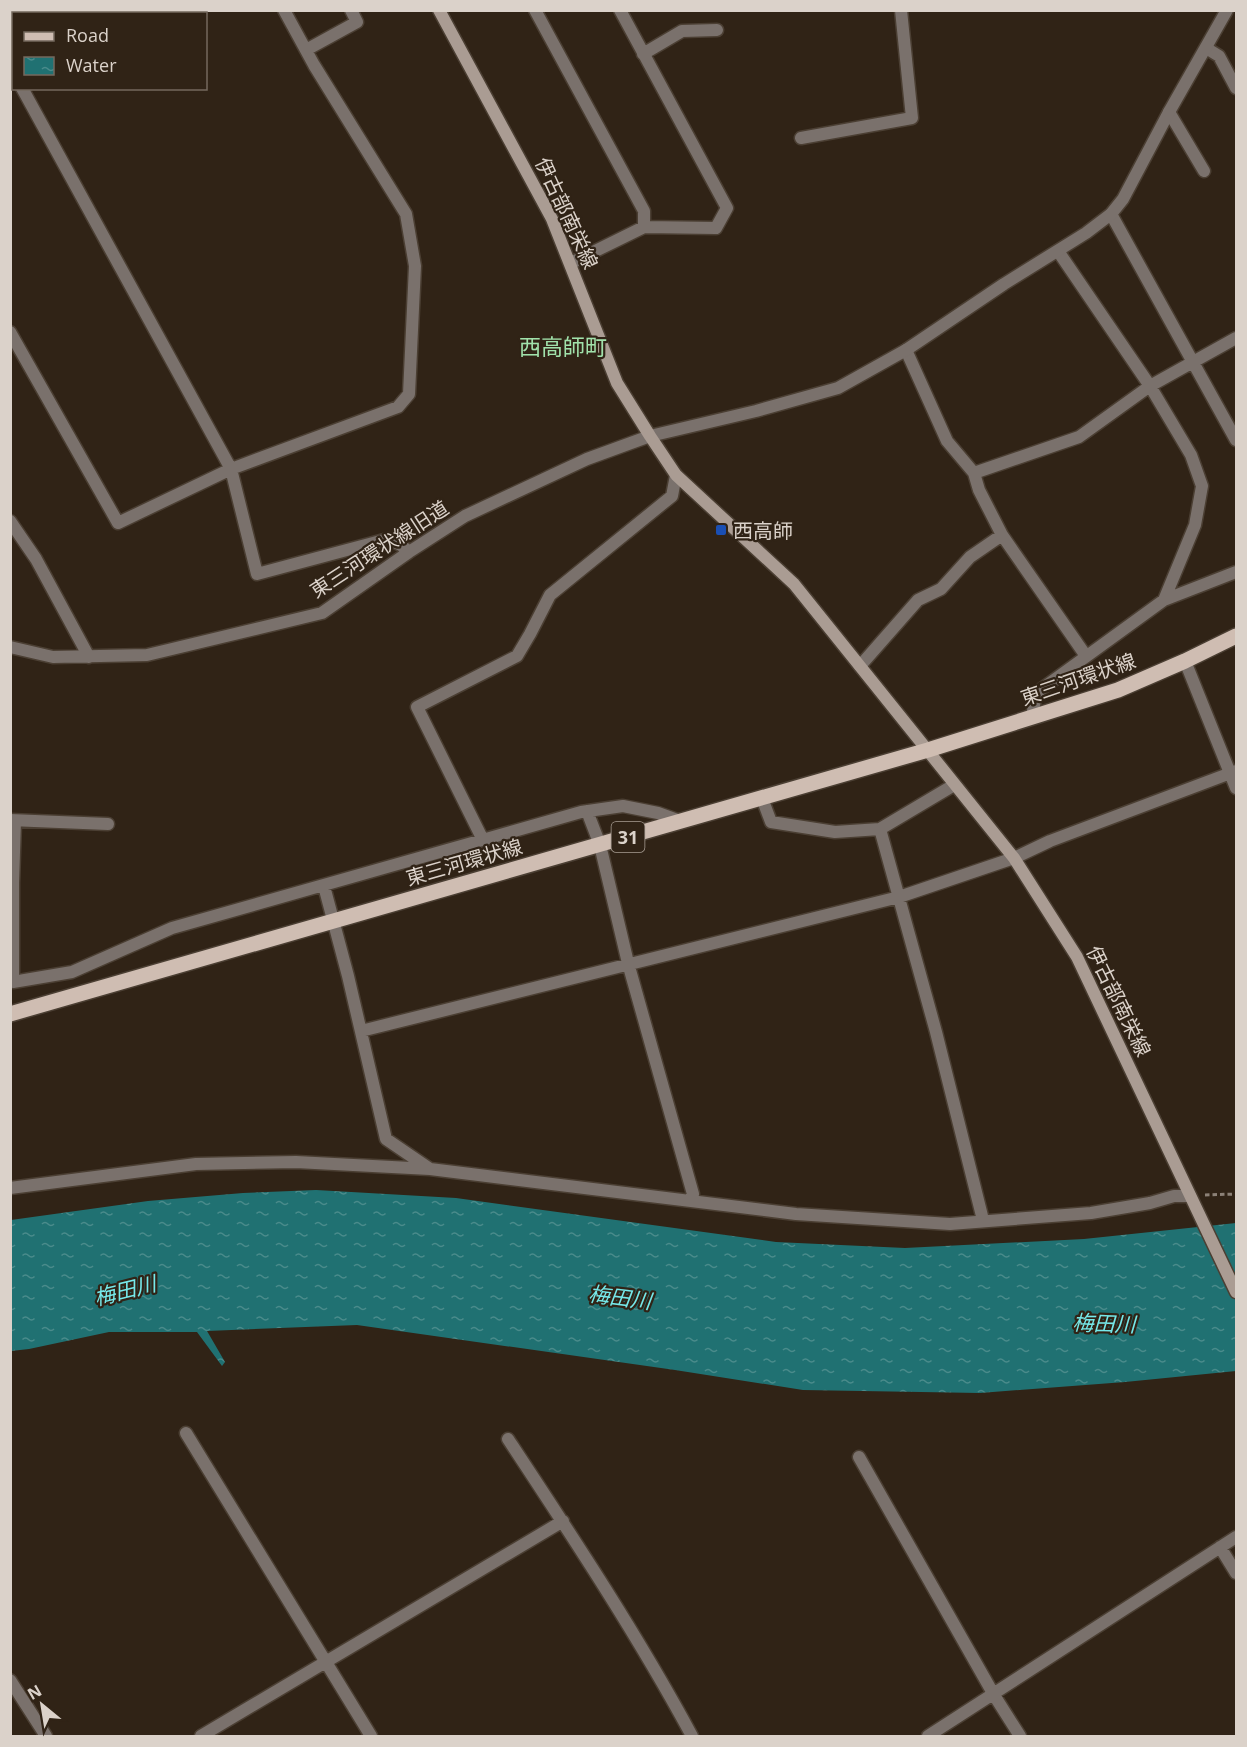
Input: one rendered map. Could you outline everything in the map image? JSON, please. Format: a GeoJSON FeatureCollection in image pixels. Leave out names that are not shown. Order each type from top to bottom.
{"type":"FeatureCollection","features":[{"type":"Feature","properties":{"kind":"main road","name":"伊古部南栄線"},"geometry":{"type":"LineString","coordinates":[[439,10],[552,219],[617,382],[650,436]]}},
{"type":"Feature","properties":{"kind":"main road"},"geometry":{"type":"LineString","coordinates":[[650,436],[676,475],[794,584],[928,750]]}},
{"type":"Feature","properties":{"kind":"main road","name":"東三河環状線"},"geometry":{"type":"LineString","coordinates":[[10,1014],[928,750],[1118,690],[1236,636]]}},
{"type":"Feature","properties":{"kind":"main road","name":"伊古部南栄線"},"geometry":{"type":"LineString","coordinates":[[928,750],[1014,858],[1077,957],[1236,1292]]}},
{"type":"Feature","properties":{"kind":"street"},"geometry":{"type":"LineString","coordinates":[[10,332],[118,523],[231,469],[398,406],[409,393],[416,266],[406,214],[284,10]]}},
{"type":"Feature","properties":{"kind":"street"},"geometry":{"type":"LineString","coordinates":[[306,50],[357,22],[351,10]]}},
{"type":"Feature","properties":{"kind":"street"},"geometry":{"type":"LineString","coordinates":[[535,10],[644,211],[644,227]]}},
{"type":"Feature","properties":{"kind":"street"},"geometry":{"type":"LineString","coordinates":[[571,263],[644,227],[716,228],[727,208],[620,10]]}},
{"type":"Feature","properties":{"kind":"street"},"geometry":{"type":"LineString","coordinates":[[801,138],[912,118],[901,10]]}},
{"type":"Feature","properties":{"kind":"street","name":"東三河環状線旧道"},"geometry":{"type":"LineString","coordinates":[[10,647],[53,657],[147,655],[322,613],[465,516],[587,459],[650,436],[838,388],[906,350],[1004,284],[1086,233],[1111,214],[1123,199],[1227,10]]}},
{"type":"Feature","properties":{"kind":"street"},"geometry":{"type":"LineString","coordinates":[[643,54],[682,31],[717,30]]}},
{"type":"Feature","properties":{"kind":"street"},"geometry":{"type":"LineString","coordinates":[[1206,48],[1219,56],[1236,88]]}},
{"type":"Feature","properties":{"kind":"street"},"geometry":{"type":"LineString","coordinates":[[23,90],[231,469],[258,574],[388,538],[409,552]]}},
{"type":"Feature","properties":{"kind":"street"},"geometry":{"type":"LineString","coordinates":[[1169,112],[1204,171]]}},
{"type":"Feature","properties":{"kind":"street"},"geometry":{"type":"LineString","coordinates":[[1111,214],[1236,440]]}},
{"type":"Feature","properties":{"kind":"street"},"geometry":{"type":"LineString","coordinates":[[1058,251],[1150,386],[1191,455],[1202,486],[1195,525],[1164,600]]}},
{"type":"Feature","properties":{"kind":"street"},"geometry":{"type":"LineString","coordinates":[[974,473],[1079,437],[1150,386],[1236,338]]}},
{"type":"Feature","properties":{"kind":"street"},"geometry":{"type":"LineString","coordinates":[[906,350],[947,441],[974,473],[978,490],[1002,535],[1086,656]]}},
{"type":"Feature","properties":{"kind":"street"},"geometry":{"type":"LineString","coordinates":[[483,840],[417,707],[517,656],[550,595],[672,496],[676,475]]}},
{"type":"Feature","properties":{"kind":"street"},"geometry":{"type":"LineString","coordinates":[[10,521],[36,559],[89,657]]}},
{"type":"Feature","properties":{"kind":"street"},"geometry":{"type":"LineString","coordinates":[[860,666],[918,600],[941,589],[970,557],[1002,535]]}},
{"type":"Feature","properties":{"kind":"street"},"geometry":{"type":"LineString","coordinates":[[1032,717],[1036,693],[1164,600],[1236,572]]}},
{"type":"Feature","properties":{"kind":"street"},"geometry":{"type":"LineString","coordinates":[[1185,661],[1234,772],[1236,788]]}},
{"type":"Feature","properties":{"kind":"street"},"geometry":{"type":"LineString","coordinates":[[361,1031],[899,897],[1014,858],[1050,841],[1234,772]]}},
{"type":"Feature","properties":{"kind":"street"},"geometry":{"type":"LineString","coordinates":[[762,798],[771,822],[835,832],[880,829],[954,785]]}},
{"type":"Feature","properties":{"kind":"street"},"geometry":{"type":"LineString","coordinates":[[108,824],[13,821],[13,982],[72,972],[172,928],[587,811],[623,806],[658,813],[680,821]]}},
{"type":"Feature","properties":{"kind":"street"},"geometry":{"type":"LineString","coordinates":[[587,811],[600,845],[628,963],[693,1194],[691,1200]]}},
{"type":"Feature","properties":{"kind":"street"},"geometry":{"type":"LineString","coordinates":[[880,829],[936,1032],[983,1220]]}},
{"type":"Feature","properties":{"kind":"street"},"geometry":{"type":"LineString","coordinates":[[324,886],[348,976],[386,1139],[430,1169]]}},
{"type":"Feature","properties":{"kind":"street"},"geometry":{"type":"LineString","coordinates":[[10,1188],[196,1164],[296,1162],[430,1169],[796,1214],[950,1224],[1091,1213],[1150,1203],[1174,1196],[1190,1196]]}},
{"type":"Feature","properties":{"kind":"street"},"geometry":{"type":"LineString","coordinates":[[186,1433],[371,1737]]}},
{"type":"Feature","properties":{"kind":"street"},"geometry":{"type":"LineString","coordinates":[[508,1438],[563,1521],[667,1690],[692,1737]]}},
{"type":"Feature","properties":{"kind":"street"},"geometry":{"type":"LineString","coordinates":[[859,1457],[1020,1737]]}},
{"type":"Feature","properties":{"kind":"street"},"geometry":{"type":"LineString","coordinates":[[201,1737],[563,1521]]}},
{"type":"Feature","properties":{"kind":"street"},"geometry":{"type":"LineString","coordinates":[[928,1737],[1236,1537]]}},
{"type":"Feature","properties":{"kind":"street"},"geometry":{"type":"LineString","coordinates":[[1220,1547],[1236,1573]]}},
{"type":"Feature","properties":{"kind":"street"},"geometry":{"type":"LineString","coordinates":[[10,1680],[46,1737]]}},
{"type":"Feature","properties":{"kind":"path"},"geometry":{"type":"LineString","coordinates":[[1190,1196],[1236,1194]]}},
{"type":"Feature","properties":{"kind":"water","name":"梅田川"},"geometry":{"type":"Polygon","coordinates":[[[316,1190],[456,1198],[776,1242],[905,1248],[1084,1239],[1236,1223],[1236,1371],[980,1393],[803,1390],[357,1325],[207,1331],[225,1362],[222,1366],[197,1332],[109,1332],[11,1351],[11,1220],[148,1201],[316,1190]]]}},
{"type":"Feature","properties":{"kind":"place","name":"西高師"},"geometry":{"type":"Point","coordinates":[721,530]}},
{"type":"Feature","properties":{"kind":"district","name":"西高師町"},"geometry":{"type":"Point","coordinates":[563,346]}}]}
